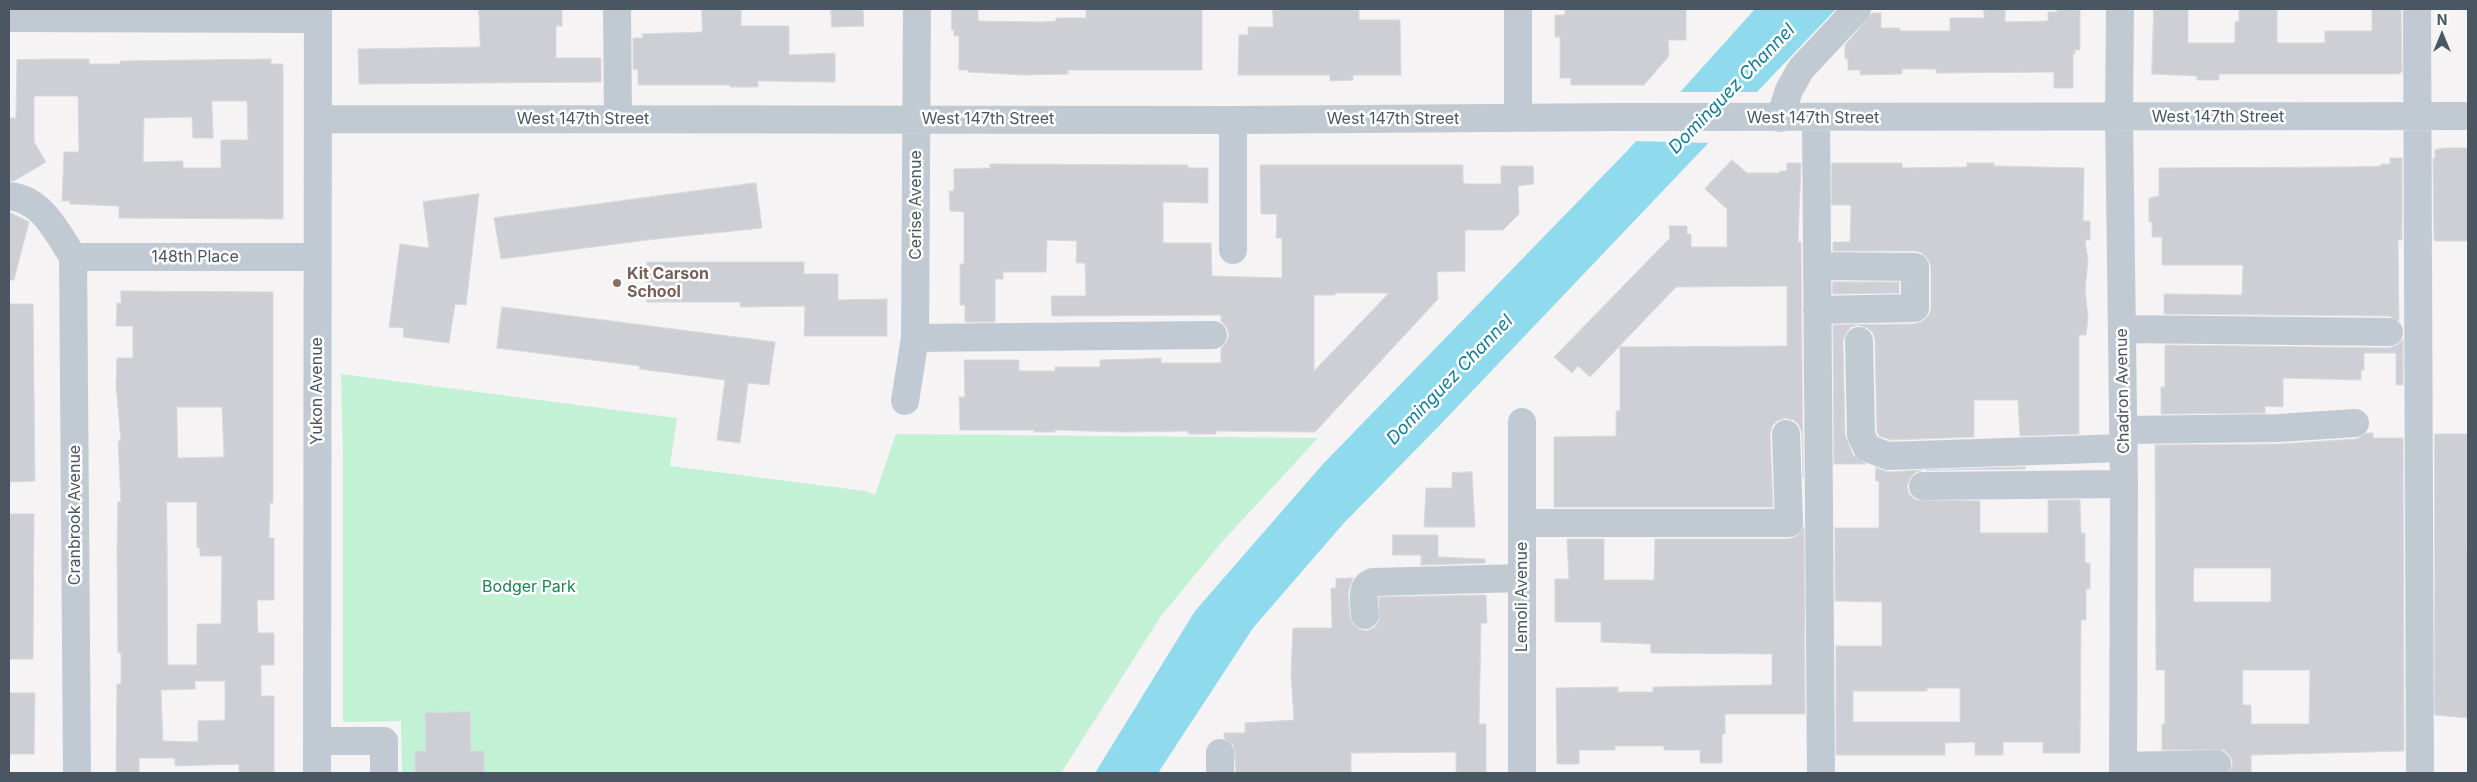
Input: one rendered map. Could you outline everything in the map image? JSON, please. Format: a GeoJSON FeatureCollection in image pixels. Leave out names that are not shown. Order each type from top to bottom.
{"type":"FeatureCollection","features":[{"type":"Feature","properties":{"kind":"street"},"geometry":{"type":"LineString","coordinates":[[617,9],[618,119]]}},
{"type":"Feature","properties":{"kind":"street","name":"Cerise Avenue"},"geometry":{"type":"LineString","coordinates":[[905,401],[915,338],[917,9]]}},
{"type":"Feature","properties":{"kind":"street"},"geometry":{"type":"LineString","coordinates":[[1518,9],[1518,118]]}},
{"type":"Feature","properties":{"kind":"street"},"geometry":{"type":"LineString","coordinates":[[1780,118],[1789,90],[1801,69],[1857,9]]}},
{"type":"Feature","properties":{"kind":"street","name":"Chadron Avenue"},"geometry":{"type":"LineString","coordinates":[[2120,9],[2119,117],[2124,484],[2123,770]]}},
{"type":"Feature","properties":{"kind":"street"},"geometry":{"type":"LineString","coordinates":[[2417,9],[2420,773]]}},
{"type":"Feature","properties":{"kind":"street"},"geometry":{"type":"LineString","coordinates":[[9,18],[318,14]]}},
{"type":"Feature","properties":{"kind":"street","name":"Yukon Avenue"},"geometry":{"type":"LineString","coordinates":[[317,773],[318,14]]}},
{"type":"Feature","properties":{"kind":"street","name":"West 147th Street"},"geometry":{"type":"LineString","coordinates":[[318,119],[1233,120],[1632,117],[2468,116]]}},
{"type":"Feature","properties":{"kind":"street"},"geometry":{"type":"LineString","coordinates":[[1816,118],[1820,773]]}},
{"type":"Feature","properties":{"kind":"street"},"geometry":{"type":"LineString","coordinates":[[1233,120],[1233,250]]}},
{"type":"Feature","properties":{"kind":"street"},"geometry":{"type":"LineString","coordinates":[[9,196],[40,209],[50,220],[73,257]]}},
{"type":"Feature","properties":{"kind":"street","name":"148th Place"},"geometry":{"type":"LineString","coordinates":[[73,257],[317,257]]}},
{"type":"Feature","properties":{"kind":"street","name":"Cranbrook Avenue"},"geometry":{"type":"LineString","coordinates":[[73,257],[77,773]]}},
{"type":"Feature","properties":{"kind":"street"},"geometry":{"type":"LineString","coordinates":[[1817,266],[1915,267],[1915,308],[1817,310]]}},
{"type":"Feature","properties":{"kind":"street"},"geometry":{"type":"LineString","coordinates":[[2122,329],[2389,332]]}},
{"type":"Feature","properties":{"kind":"street"},"geometry":{"type":"LineString","coordinates":[[915,338],[1213,335]]}},
{"type":"Feature","properties":{"kind":"street"},"geometry":{"type":"LineString","coordinates":[[1859,340],[1861,435],[1867,448],[1888,456],[2355,423]]}},
{"type":"Feature","properties":{"kind":"street","name":"Lemoli Avenue"},"geometry":{"type":"LineString","coordinates":[[1522,422],[1522,773]]}},
{"type":"Feature","properties":{"kind":"street"},"geometry":{"type":"LineString","coordinates":[[1522,524],[1789,523],[1786,434]]}},
{"type":"Feature","properties":{"kind":"street"},"geometry":{"type":"LineString","coordinates":[[1923,486],[2124,484]]}},
{"type":"Feature","properties":{"kind":"street"},"geometry":{"type":"LineString","coordinates":[[1365,615],[1364,588],[1373,582],[1522,578]]}},
{"type":"Feature","properties":{"kind":"street"},"geometry":{"type":"LineString","coordinates":[[317,741],[384,741],[384,773]]}},
{"type":"Feature","properties":{"kind":"street"},"geometry":{"type":"LineString","coordinates":[[2123,770],[2217,764]]}},
{"type":"Feature","properties":{"kind":"green space","name":"Bodger Park"},"geometry":{"type":"Polygon","coordinates":[[[341,374],[677,418],[670,466],[865,491],[875,495],[896,434],[1318,438],[1221,543],[1161,616],[1061,773],[402,773],[401,721],[343,722],[343,458],[341,374]]]}},
{"type":"Feature","properties":{"kind":"water","name":"Dominguez Channel"},"geometry":{"type":"Polygon","coordinates":[[[1755,9],[1836,9],[1438,427],[1343,524],[1253,628],[1158,773],[1095,773],[1195,611],[1323,464],[1628,150],[1755,9]]]}},
{"type":"Feature","properties":{"kind":"pier"},"geometry":{"type":"Polygon","coordinates":[[[1677,92],[1760,92],[1712,143],[1633,141],[1677,92]]]}},
{"type":"Feature","properties":{"kind":"building"},"geometry":{"type":"Polygon","coordinates":[[[479,9],[562,9],[562,26],[556,26],[556,58],[601,58],[601,82],[359,84],[358,49],[480,47],[479,9]]]}},
{"type":"Feature","properties":{"kind":"building"},"geometry":{"type":"Polygon","coordinates":[[[702,9],[741,9],[741,26],[789,26],[789,55],[835,53],[835,82],[758,81],[758,87],[730,87],[730,85],[638,85],[638,70],[633,69],[633,38],[643,38],[642,34],[702,32],[702,9]]]}},
{"type":"Feature","properties":{"kind":"building"},"geometry":{"type":"Polygon","coordinates":[[[831,9],[863,9],[864,26],[832,27],[831,9]]]}},
{"type":"Feature","properties":{"kind":"building"},"geometry":{"type":"Polygon","coordinates":[[[952,9],[978,9],[978,21],[1042,22],[1056,21],[1056,18],[1086,18],[1086,9],[1202,9],[1202,70],[1068,70],[1068,74],[1023,75],[959,70],[959,36],[954,36],[954,30],[952,30],[952,9]]]}},
{"type":"Feature","properties":{"kind":"building"},"geometry":{"type":"Polygon","coordinates":[[[1273,9],[1359,9],[1359,20],[1400,20],[1401,75],[1353,75],[1353,80],[1330,81],[1330,75],[1238,75],[1239,35],[1248,35],[1248,27],[1273,27],[1273,9]]]}},
{"type":"Feature","properties":{"kind":"building"},"geometry":{"type":"Polygon","coordinates":[[[1565,9],[1686,9],[1686,40],[1668,40],[1669,56],[1644,85],[1571,85],[1571,78],[1560,78],[1560,37],[1555,37],[1555,15],[1565,15],[1565,9]]]}},
{"type":"Feature","properties":{"kind":"building"},"geometry":{"type":"Polygon","coordinates":[[[1984,9],[2005,9],[2005,22],[2048,21],[2048,12],[2057,12],[2057,9],[2080,9],[2080,50],[2075,50],[2075,54],[2073,54],[2073,88],[2054,88],[2054,72],[1936,73],[1936,69],[1902,69],[1902,74],[1860,75],[1860,70],[1848,70],[1848,59],[1845,59],[1845,45],[1872,13],[1881,13],[1881,28],[1900,28],[1900,31],[1950,31],[1950,18],[1984,18],[1984,9]]]}},
{"type":"Feature","properties":{"kind":"building"},"geometry":{"type":"Polygon","coordinates":[[[2154,9],[2188,9],[2188,43],[2235,43],[2235,22],[2239,21],[2239,9],[2277,9],[2277,43],[2325,43],[2325,31],[2372,31],[2372,9],[2401,9],[2402,72],[2398,74],[2219,74],[2219,80],[2197,80],[2197,76],[2152,74],[2154,9]]]}},
{"type":"Feature","properties":{"kind":"building"},"geometry":{"type":"Polygon","coordinates":[[[89,59],[89,64],[120,64],[120,61],[271,59],[271,64],[283,64],[283,219],[119,218],[119,206],[70,204],[70,201],[62,201],[64,152],[79,152],[78,96],[34,96],[34,142],[46,162],[14,181],[9,181],[9,118],[16,118],[17,60],[89,59]],[[212,101],[213,138],[193,138],[192,117],[144,118],[143,162],[183,161],[183,168],[221,168],[221,140],[248,140],[247,101],[212,101]]]}},
{"type":"Feature","properties":{"kind":"building"},"geometry":{"type":"Polygon","coordinates":[[[2468,148],[2468,241],[2435,241],[2434,239],[2433,158],[2435,158],[2435,150],[2468,148]]]}},
{"type":"Feature","properties":{"kind":"building"},"geometry":{"type":"Polygon","coordinates":[[[2390,158],[2402,158],[2402,240],[2398,240],[2399,321],[2389,316],[2164,314],[2164,294],[2242,295],[2243,265],[2162,265],[2162,237],[2152,237],[2152,222],[2149,222],[2149,198],[2159,196],[2159,168],[2381,166],[2381,164],[2390,164],[2390,158]]]}},
{"type":"Feature","properties":{"kind":"building"},"geometry":{"type":"Polygon","coordinates":[[[1732,160],[1747,173],[1780,173],[1780,171],[1787,171],[1787,163],[1801,163],[1798,242],[1801,242],[1803,478],[1802,433],[1799,425],[1794,420],[1785,418],[1777,421],[1772,426],[1770,434],[1773,507],[1554,507],[1554,437],[1616,436],[1616,411],[1620,411],[1620,347],[1787,346],[1787,286],[1676,287],[1590,377],[1578,366],[1572,373],[1554,357],[1670,238],[1669,226],[1687,226],[1687,234],[1691,234],[1691,247],[1727,247],[1727,209],[1705,189],[1732,160]]]}},
{"type":"Feature","properties":{"kind":"building"},"geometry":{"type":"Polygon","coordinates":[[[1832,163],[1902,163],[1902,168],[1967,167],[1967,163],[1994,163],[1994,166],[2084,168],[2083,221],[2090,221],[2090,240],[2085,240],[2088,261],[2085,289],[2088,318],[2086,335],[2079,335],[2079,434],[2020,436],[2018,400],[1974,400],[1974,437],[1891,440],[1879,436],[1877,431],[1875,340],[1873,333],[1867,328],[1858,325],[1851,327],[1843,341],[1845,435],[1853,455],[1866,464],[1834,464],[1833,325],[1915,324],[1923,321],[1929,315],[1931,308],[1931,267],[1928,259],[1922,253],[1916,251],[1833,251],[1833,242],[1850,242],[1851,205],[1832,205],[1832,163]]]}},
{"type":"Feature","properties":{"kind":"building"},"geometry":{"type":"Polygon","coordinates":[[[990,164],[1188,165],[1188,168],[1208,168],[1208,203],[1163,202],[1163,243],[1211,243],[1212,276],[1282,278],[1282,238],[1276,238],[1277,214],[1261,214],[1260,165],[1463,165],[1463,182],[1466,184],[1501,184],[1501,166],[1533,166],[1534,184],[1518,186],[1519,214],[1503,230],[1465,230],[1465,271],[1437,272],[1438,299],[1315,432],[1216,431],[1216,434],[1188,434],[1188,431],[1055,430],[1055,432],[1034,432],[1034,430],[960,430],[959,397],[965,397],[964,360],[1019,360],[1019,371],[1055,371],[1055,367],[1100,367],[1100,360],[1161,358],[1161,363],[1221,363],[1221,348],[1226,343],[1229,335],[1227,328],[1221,321],[1221,315],[1052,316],[1051,296],[1086,296],[1085,263],[1076,263],[1077,241],[1047,240],[1046,272],[1003,272],[1003,279],[995,279],[995,322],[965,322],[965,305],[960,305],[960,264],[964,264],[964,212],[950,211],[949,191],[954,191],[954,169],[990,168],[990,164]],[[1389,293],[1314,295],[1314,371],[1389,293]]]}},
{"type":"Feature","properties":{"kind":"building"},"geometry":{"type":"Polygon","coordinates":[[[756,183],[762,228],[647,240],[501,259],[494,218],[756,183]]]}},
{"type":"Feature","properties":{"kind":"building"},"geometry":{"type":"Polygon","coordinates":[[[479,194],[466,305],[455,304],[449,343],[403,337],[404,328],[389,327],[400,244],[429,248],[423,202],[479,194]]]}},
{"type":"Feature","properties":{"kind":"building"},"geometry":{"type":"Polygon","coordinates":[[[9,212],[29,222],[14,280],[9,280],[9,212]]]}},
{"type":"Feature","properties":{"kind":"building"},"geometry":{"type":"Polygon","coordinates":[[[647,262],[804,262],[804,274],[838,274],[838,300],[887,299],[887,336],[804,336],[805,306],[740,307],[740,302],[647,302],[647,262]]]}},
{"type":"Feature","properties":{"kind":"building"},"geometry":{"type":"Polygon","coordinates":[[[1833,282],[1899,282],[1899,293],[1833,294],[1833,282]]]}},
{"type":"Feature","properties":{"kind":"building"},"geometry":{"type":"Polygon","coordinates":[[[121,291],[273,292],[273,503],[270,503],[269,538],[274,538],[274,600],[257,600],[258,633],[274,633],[274,665],[261,665],[261,696],[274,696],[274,773],[239,773],[239,764],[175,766],[175,758],[139,758],[139,773],[116,773],[117,684],[121,684],[121,653],[118,653],[117,551],[118,502],[121,502],[118,441],[121,441],[116,385],[117,358],[133,358],[133,326],[116,326],[117,303],[121,303],[121,291]],[[177,407],[178,458],[224,457],[222,407],[177,407]],[[167,502],[168,665],[197,665],[197,624],[221,624],[222,556],[200,556],[200,548],[197,548],[197,502],[167,502]],[[195,681],[195,689],[161,690],[163,741],[198,742],[198,721],[225,720],[225,681],[195,681]]]}},
{"type":"Feature","properties":{"kind":"building"},"geometry":{"type":"Polygon","coordinates":[[[9,304],[33,304],[35,481],[9,482],[9,304]]]}},
{"type":"Feature","properties":{"kind":"building"},"geometry":{"type":"Polygon","coordinates":[[[502,307],[775,342],[769,385],[748,383],[740,443],[717,440],[725,380],[639,369],[640,366],[497,348],[502,307]]]}},
{"type":"Feature","properties":{"kind":"building"},"geometry":{"type":"Polygon","coordinates":[[[2403,339],[2403,385],[2396,385],[2396,353],[2364,353],[2364,370],[2361,370],[2361,380],[2283,378],[2283,407],[2265,406],[2265,413],[2161,414],[2161,387],[2165,387],[2165,345],[2389,348],[2397,345],[2403,339]]]}},
{"type":"Feature","properties":{"kind":"building"},"geometry":{"type":"Polygon","coordinates":[[[2367,433],[2373,433],[2373,438],[2403,438],[2404,751],[2251,755],[2251,773],[2229,773],[2233,763],[2230,756],[2224,750],[2162,750],[2162,724],[2165,724],[2165,670],[2156,670],[2155,445],[2280,444],[2356,439],[2367,433]],[[2194,568],[2194,602],[2271,602],[2271,568],[2194,568]],[[2243,670],[2243,705],[2251,705],[2251,724],[2309,724],[2310,670],[2243,670]]]}},
{"type":"Feature","properties":{"kind":"building"},"geometry":{"type":"Polygon","coordinates":[[[2435,434],[2467,434],[2468,718],[2435,715],[2435,434]]]}},
{"type":"Feature","properties":{"kind":"building"},"geometry":{"type":"Polygon","coordinates":[[[2025,467],[2025,469],[1926,470],[2025,467]]]}},
{"type":"Feature","properties":{"kind":"building"},"geometry":{"type":"Polygon","coordinates":[[[1876,468],[1889,472],[1922,470],[1916,472],[1910,478],[1907,486],[1909,494],[1916,500],[1980,501],[1980,533],[2048,533],[2048,500],[2080,500],[2081,533],[2085,533],[2085,563],[2090,563],[2090,589],[2086,589],[2086,620],[2081,620],[2080,753],[2043,753],[2043,742],[2003,742],[2003,755],[1975,755],[1975,742],[1945,743],[1945,755],[1836,755],[1836,646],[1882,646],[1882,602],[1835,601],[1835,528],[1879,528],[1879,481],[1876,481],[1876,468]],[[1927,688],[1927,691],[1853,691],[1853,722],[1960,722],[1960,688],[1927,688]]]}},
{"type":"Feature","properties":{"kind":"building"},"geometry":{"type":"Polygon","coordinates":[[[1472,472],[1475,527],[1424,527],[1426,488],[1452,488],[1452,473],[1472,472]]]}},
{"type":"Feature","properties":{"kind":"building"},"geometry":{"type":"Polygon","coordinates":[[[9,514],[34,514],[33,659],[9,659],[9,514]]]}},
{"type":"Feature","properties":{"kind":"building"},"geometry":{"type":"Polygon","coordinates":[[[1804,527],[1805,714],[1725,714],[1725,734],[1722,734],[1722,763],[1700,763],[1700,750],[1664,750],[1664,746],[1615,746],[1615,750],[1579,750],[1579,764],[1557,764],[1556,688],[1618,687],[1618,692],[1653,692],[1653,687],[1772,685],[1772,654],[1651,653],[1651,644],[1601,642],[1601,622],[1555,622],[1555,579],[1569,579],[1567,539],[1604,539],[1604,580],[1654,580],[1655,539],[1789,539],[1797,536],[1804,527]]]}},
{"type":"Feature","properties":{"kind":"building"},"geometry":{"type":"Polygon","coordinates":[[[1393,535],[1438,535],[1438,557],[1485,559],[1485,563],[1421,565],[1421,555],[1393,555],[1393,535]]]}},
{"type":"Feature","properties":{"kind":"building"},"geometry":{"type":"Polygon","coordinates":[[[1353,578],[1348,593],[1350,617],[1353,624],[1359,629],[1366,631],[1374,628],[1379,621],[1379,597],[1486,595],[1487,623],[1481,623],[1479,724],[1486,724],[1486,773],[1456,773],[1456,752],[1351,753],[1351,773],[1236,773],[1234,746],[1224,738],[1224,733],[1245,733],[1245,723],[1294,720],[1291,674],[1293,628],[1332,628],[1331,588],[1336,588],[1336,579],[1353,578]]]}},
{"type":"Feature","properties":{"kind":"building"},"geometry":{"type":"Polygon","coordinates":[[[9,693],[35,693],[34,754],[9,754],[9,693]]]}},
{"type":"Feature","properties":{"kind":"building"},"geometry":{"type":"Polygon","coordinates":[[[470,712],[471,751],[484,751],[484,773],[415,773],[415,751],[426,751],[425,713],[470,712]]]}},
{"type":"Feature","properties":{"kind":"place","name":"Kit Carson School"},"geometry":{"type":"Point","coordinates":[617,283]}}]}
